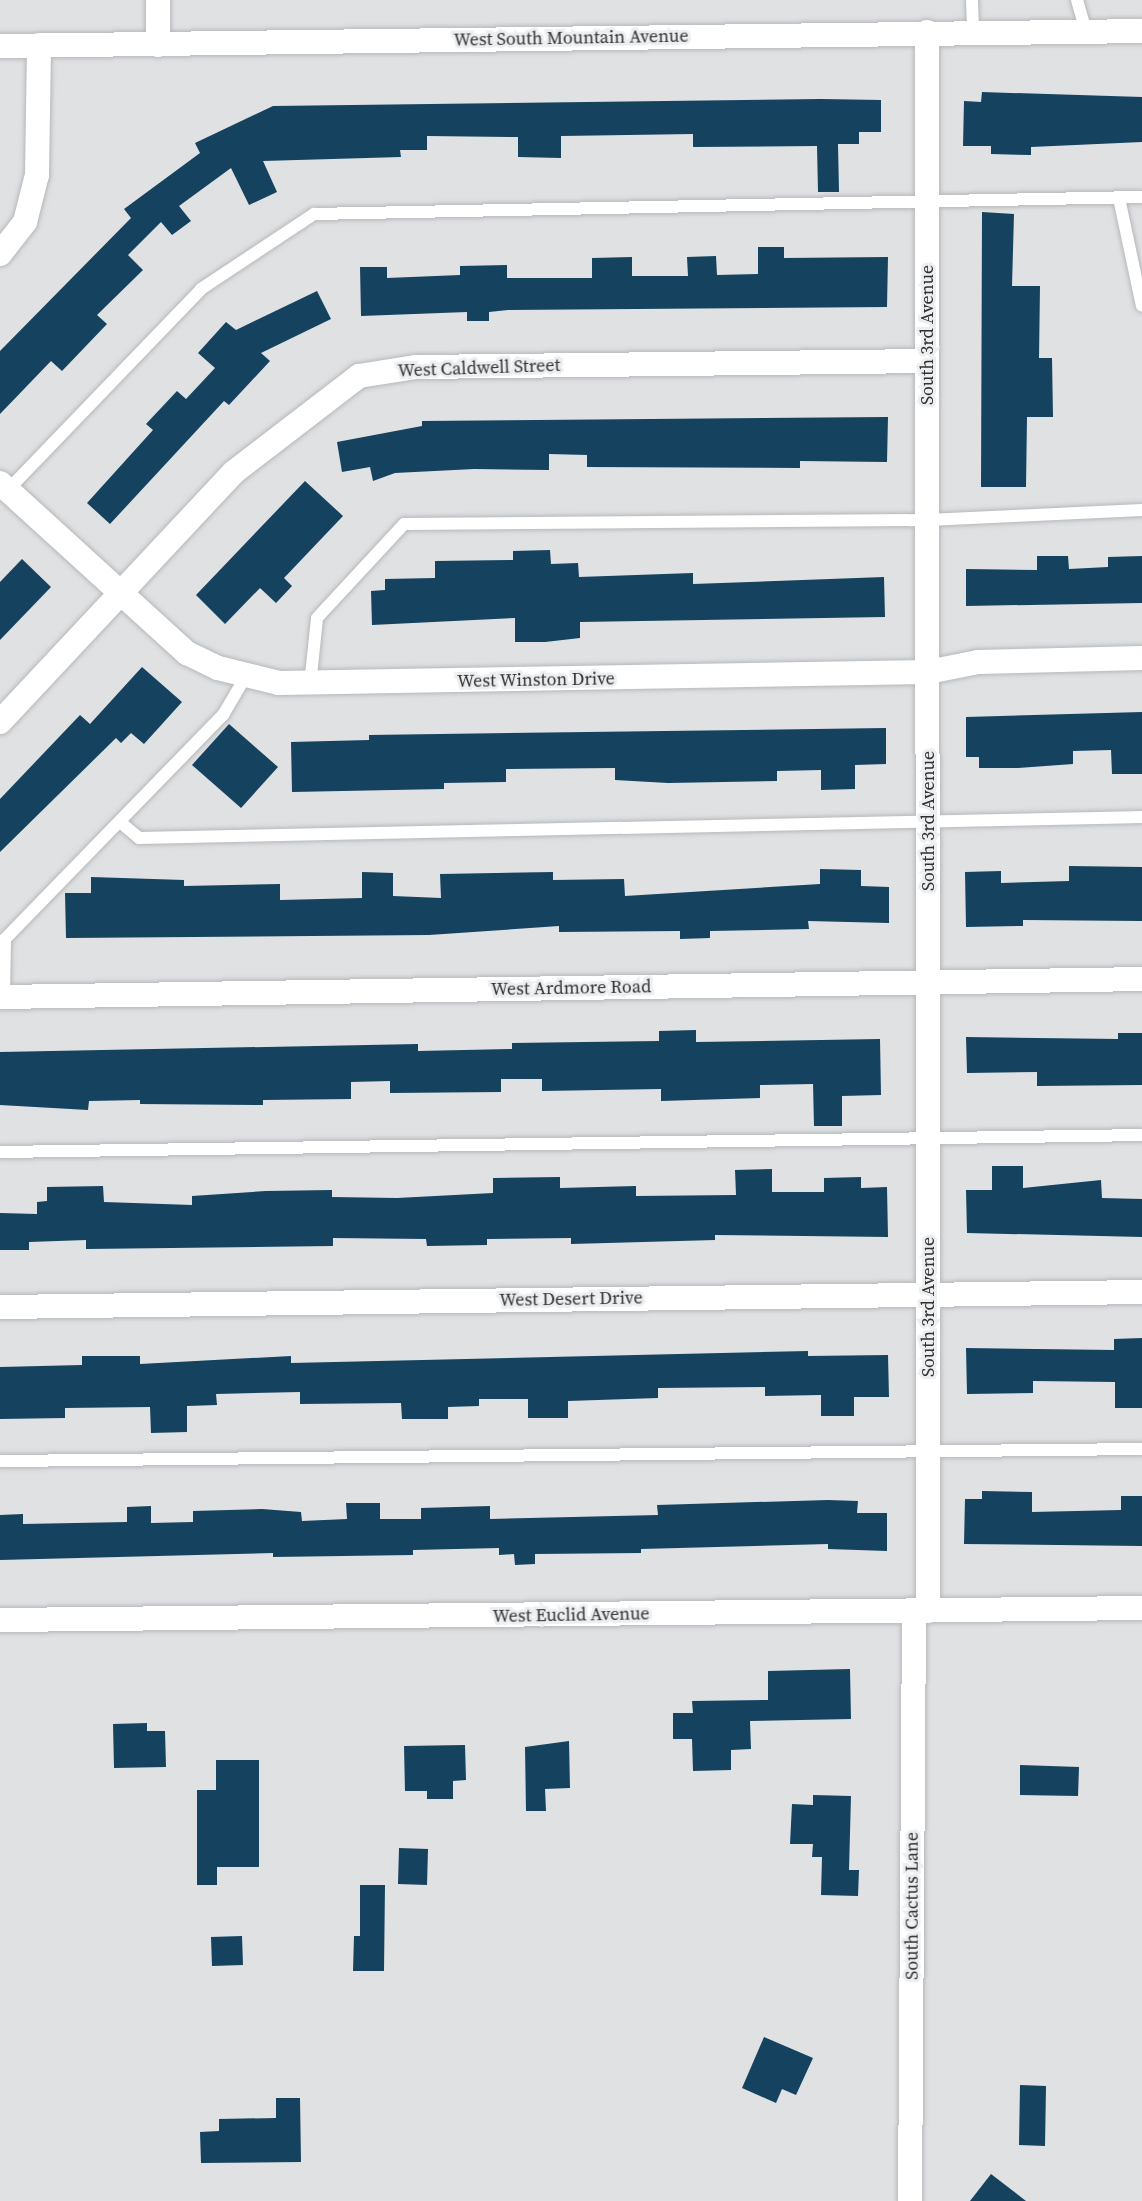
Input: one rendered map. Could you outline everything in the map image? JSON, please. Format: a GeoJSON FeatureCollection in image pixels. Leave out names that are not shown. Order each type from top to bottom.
{"type":"FeatureCollection","features":[{"type":"Feature","properties":{"kind":"street"},"geometry":{"type":"LineString","coordinates":[[158,0],[158,45]]}},
{"type":"Feature","properties":{"kind":"street","name":"West South Mountain Avenue"},"geometry":{"type":"LineString","coordinates":[[0,46],[1142,30]]}},
{"type":"Feature","properties":{"kind":"street","name":"South 3rd Avenue"},"geometry":{"type":"LineString","coordinates":[[921,1611],[928,1450],[927,32]]}},
{"type":"Feature","properties":{"kind":"street"},"geometry":{"type":"LineString","coordinates":[[0,254],[25,222],[38,175],[39,45]]}},
{"type":"Feature","properties":{"kind":"street","name":"West Caldwell Street"},"geometry":{"type":"LineString","coordinates":[[0,722],[120,597],[234,472],[359,376],[416,367],[926,361]]}},
{"type":"Feature","properties":{"kind":"street","name":"West Winston Drive"},"geometry":{"type":"LineString","coordinates":[[2,490],[120,597],[187,653],[246,676],[310,685],[928,672],[978,662],[1142,658]]}},
{"type":"Feature","properties":{"kind":"street","name":"West Ardmore Road"},"geometry":{"type":"LineString","coordinates":[[2,997],[1142,979]]}},
{"type":"Feature","properties":{"kind":"street","name":"West Desert Drive"},"geometry":{"type":"LineString","coordinates":[[0,1307],[928,1293],[1142,1292]]}},
{"type":"Feature","properties":{"kind":"street","name":"West Euclid Avenue"},"geometry":{"type":"LineString","coordinates":[[0,1620],[1142,1608]]}},
{"type":"Feature","properties":{"kind":"street","name":"South Cactus Lane"},"geometry":{"type":"LineString","coordinates":[[910,2201],[921,1611]]}},
{"type":"Feature","properties":{"kind":"lane"},"geometry":{"type":"LineString","coordinates":[[972,0],[973,32]]}},
{"type":"Feature","properties":{"kind":"lane"},"geometry":{"type":"LineString","coordinates":[[1077,0],[1086,31]]}},
{"type":"Feature","properties":{"kind":"lane"},"geometry":{"type":"LineString","coordinates":[[2,490],[201,289],[314,214],[928,199],[1142,197]]}},
{"type":"Feature","properties":{"kind":"lane"},"geometry":{"type":"LineString","coordinates":[[1119,198],[1142,306]]}},
{"type":"Feature","properties":{"kind":"lane"},"geometry":{"type":"LineString","coordinates":[[310,685],[317,618],[405,524],[928,520],[1142,510]]}},
{"type":"Feature","properties":{"kind":"lane"},"geometry":{"type":"LineString","coordinates":[[2,997],[5,939],[223,714],[246,676]]}},
{"type":"Feature","properties":{"kind":"lane"},"geometry":{"type":"LineString","coordinates":[[120,822],[139,838],[928,825],[1142,817]]}},
{"type":"Feature","properties":{"kind":"lane"},"geometry":{"type":"LineString","coordinates":[[0,1152],[1142,1135]]}},
{"type":"Feature","properties":{"kind":"lane"},"geometry":{"type":"LineString","coordinates":[[0,1461],[1142,1449]]}},
{"type":"Feature","properties":{"kind":"building"},"geometry":{"type":"Polygon","coordinates":[[[982,92],[1142,97],[1142,142],[1031,147],[1031,155],[991,154],[991,146],[963,146],[964,101],[981,102],[982,92]]]}},
{"type":"Feature","properties":{"kind":"building"},"geometry":{"type":"Polygon","coordinates":[[[881,100],[881,132],[859,132],[859,144],[838,144],[839,192],[818,192],[817,146],[693,147],[693,134],[561,136],[561,158],[518,157],[518,137],[427,136],[427,150],[400,150],[401,157],[263,161],[277,192],[249,205],[231,168],[179,206],[191,221],[172,235],[161,222],[128,255],[143,270],[97,315],[107,324],[62,371],[51,361],[0,414],[0,351],[131,218],[124,209],[200,153],[195,143],[273,106],[881,100]]]}},
{"type":"Feature","properties":{"kind":"building"},"geometry":{"type":"Polygon","coordinates":[[[982,212],[1014,214],[1012,286],[1040,286],[1039,358],[1052,358],[1053,417],[1027,417],[1026,487],[981,487],[982,212]]]}},
{"type":"Feature","properties":{"kind":"building"},"geometry":{"type":"Polygon","coordinates":[[[758,247],[784,247],[784,258],[888,257],[887,307],[508,310],[489,312],[489,321],[467,321],[467,312],[361,316],[360,267],[387,267],[387,278],[460,275],[460,266],[507,265],[507,278],[592,278],[592,258],[632,257],[632,276],[688,276],[687,257],[716,256],[717,275],[758,274],[758,247]]]}},
{"type":"Feature","properties":{"kind":"building"},"geometry":{"type":"Polygon","coordinates":[[[317,291],[331,319],[261,353],[270,361],[229,405],[224,401],[110,524],[87,503],[153,430],[146,424],[177,391],[186,399],[215,368],[198,353],[226,322],[236,330],[317,291]]]}},
{"type":"Feature","properties":{"kind":"building"},"geometry":{"type":"Polygon","coordinates":[[[888,417],[887,462],[800,461],[800,468],[587,467],[587,455],[549,454],[549,470],[474,469],[395,473],[373,481],[370,467],[342,472],[337,442],[422,426],[422,421],[888,417]]]}},
{"type":"Feature","properties":{"kind":"building"},"geometry":{"type":"Polygon","coordinates":[[[305,481],[343,516],[284,578],[292,586],[276,603],[260,588],[225,624],[196,595],[305,481]]]}},
{"type":"Feature","properties":{"kind":"building"},"geometry":{"type":"Polygon","coordinates":[[[550,550],[551,564],[578,563],[579,577],[693,573],[693,584],[884,577],[885,617],[580,622],[580,638],[545,642],[515,642],[515,618],[372,625],[371,591],[385,590],[385,579],[435,578],[435,561],[513,560],[513,551],[550,550]]]}},
{"type":"Feature","properties":{"kind":"building"},"geometry":{"type":"Polygon","coordinates":[[[1037,556],[1068,556],[1069,569],[1108,567],[1108,557],[1142,556],[1142,603],[966,606],[966,569],[1037,570],[1037,556]]]}},
{"type":"Feature","properties":{"kind":"building"},"geometry":{"type":"Polygon","coordinates":[[[22,559],[51,587],[0,640],[0,582],[22,559]]]}},
{"type":"Feature","properties":{"kind":"building"},"geometry":{"type":"Polygon","coordinates":[[[142,667],[182,702],[144,744],[131,733],[121,743],[116,738],[0,852],[0,799],[80,715],[90,724],[142,667]]]}},
{"type":"Feature","properties":{"kind":"building"},"geometry":{"type":"Polygon","coordinates":[[[1142,712],[1142,774],[1112,774],[1111,750],[1073,751],[1073,764],[1018,768],[979,768],[979,757],[966,757],[966,717],[1142,712]]]}},
{"type":"Feature","properties":{"kind":"building"},"geometry":{"type":"Polygon","coordinates":[[[229,724],[278,767],[241,808],[192,765],[229,724]]]}},
{"type":"Feature","properties":{"kind":"building"},"geometry":{"type":"Polygon","coordinates":[[[886,728],[886,764],[855,765],[855,789],[821,790],[821,770],[777,771],[777,781],[668,783],[615,780],[615,768],[506,769],[506,782],[444,783],[444,789],[292,792],[291,742],[369,740],[369,735],[886,728]]]}},
{"type":"Feature","properties":{"kind":"building"},"geometry":{"type":"Polygon","coordinates":[[[1069,866],[1142,867],[1142,921],[1023,920],[1023,926],[966,927],[965,872],[1001,871],[1001,883],[1069,881],[1069,866]]]}},
{"type":"Feature","properties":{"kind":"building"},"geometry":{"type":"Polygon","coordinates":[[[820,869],[861,870],[861,886],[889,887],[889,923],[808,921],[809,929],[710,931],[710,938],[680,939],[680,931],[559,932],[559,926],[429,935],[66,938],[65,893],[91,893],[91,877],[184,880],[184,886],[280,884],[280,900],[362,898],[362,872],[393,873],[393,896],[441,898],[440,874],[553,872],[553,880],[624,879],[625,896],[820,884],[820,869]]]}},
{"type":"Feature","properties":{"kind":"building"},"geometry":{"type":"Polygon","coordinates":[[[696,1030],[696,1042],[880,1039],[881,1095],[842,1096],[842,1126],[814,1126],[813,1084],[760,1085],[760,1098],[661,1101],[661,1089],[542,1091],[542,1079],[501,1079],[501,1092],[390,1093],[390,1081],[351,1082],[351,1099],[263,1100],[263,1105],[140,1104],[140,1100],[89,1101],[88,1110],[0,1105],[0,1052],[418,1044],[418,1051],[512,1049],[512,1043],[659,1041],[659,1031],[696,1030]]]}},
{"type":"Feature","properties":{"kind":"building"},"geometry":{"type":"Polygon","coordinates":[[[1118,1033],[1142,1033],[1142,1085],[1037,1086],[1037,1072],[967,1073],[966,1037],[1118,1039],[1118,1033]]]}},
{"type":"Feature","properties":{"kind":"building"},"geometry":{"type":"Polygon","coordinates":[[[992,1166],[1023,1166],[1023,1188],[1101,1180],[1102,1198],[1142,1199],[1142,1237],[967,1233],[966,1190],[992,1190],[992,1166]]]}},
{"type":"Feature","properties":{"kind":"building"},"geometry":{"type":"Polygon","coordinates":[[[772,1169],[772,1192],[824,1192],[824,1178],[861,1177],[861,1188],[887,1187],[888,1237],[715,1235],[715,1240],[571,1244],[571,1238],[487,1239],[487,1245],[427,1246],[426,1239],[333,1238],[333,1246],[86,1249],[86,1240],[29,1242],[29,1250],[0,1250],[0,1213],[37,1214],[37,1202],[47,1201],[47,1187],[103,1186],[104,1202],[192,1205],[192,1196],[266,1191],[332,1190],[332,1197],[397,1198],[493,1193],[493,1178],[560,1177],[560,1188],[636,1186],[636,1196],[736,1195],[735,1170],[772,1169]]]}},
{"type":"Feature","properties":{"kind":"building"},"geometry":{"type":"Polygon","coordinates":[[[1142,1338],[1142,1408],[1115,1408],[1115,1382],[1033,1381],[1033,1393],[967,1394],[966,1348],[1114,1350],[1114,1339],[1142,1338]]]}},
{"type":"Feature","properties":{"kind":"building"},"geometry":{"type":"Polygon","coordinates":[[[808,1351],[808,1356],[888,1355],[889,1397],[854,1397],[854,1416],[821,1416],[821,1395],[765,1396],[765,1387],[658,1388],[658,1398],[568,1401],[568,1418],[528,1418],[528,1399],[479,1399],[479,1406],[448,1407],[448,1419],[402,1419],[401,1403],[300,1404],[300,1392],[216,1394],[217,1405],[187,1406],[187,1432],[151,1433],[150,1407],[65,1408],[65,1418],[0,1419],[0,1367],[82,1365],[82,1356],[140,1356],[140,1364],[291,1356],[291,1363],[808,1351]]]}},
{"type":"Feature","properties":{"kind":"building"},"geometry":{"type":"Polygon","coordinates":[[[982,1491],[1032,1492],[1032,1512],[1121,1510],[1121,1496],[1142,1496],[1142,1546],[964,1544],[965,1499],[982,1499],[982,1491]]]}},
{"type":"Feature","properties":{"kind":"building"},"geometry":{"type":"Polygon","coordinates":[[[858,1501],[857,1513],[887,1513],[887,1551],[828,1549],[828,1544],[641,1549],[641,1553],[535,1554],[535,1564],[515,1565],[514,1554],[499,1555],[499,1548],[413,1550],[413,1555],[273,1557],[273,1553],[0,1560],[0,1515],[23,1514],[23,1524],[127,1522],[127,1507],[151,1506],[151,1523],[193,1522],[193,1511],[262,1509],[301,1512],[302,1521],[347,1519],[346,1503],[380,1503],[380,1519],[421,1519],[421,1508],[490,1506],[490,1519],[658,1515],[657,1505],[858,1501]]]}},
{"type":"Feature","properties":{"kind":"building"},"geometry":{"type":"Polygon","coordinates":[[[850,1669],[851,1719],[750,1721],[751,1749],[731,1750],[731,1770],[693,1771],[692,1739],[673,1739],[673,1713],[693,1713],[692,1701],[768,1700],[768,1671],[850,1669]]]}},
{"type":"Feature","properties":{"kind":"building"},"geometry":{"type":"Polygon","coordinates":[[[147,1723],[147,1731],[165,1731],[166,1767],[114,1768],[113,1724],[147,1723]]]}},
{"type":"Feature","properties":{"kind":"building"},"geometry":{"type":"Polygon","coordinates":[[[569,1741],[570,1788],[545,1789],[546,1811],[526,1811],[525,1747],[569,1741]]]}},
{"type":"Feature","properties":{"kind":"building"},"geometry":{"type":"Polygon","coordinates":[[[465,1745],[466,1780],[453,1781],[453,1799],[427,1799],[427,1791],[405,1791],[404,1746],[465,1745]]]}},
{"type":"Feature","properties":{"kind":"building"},"geometry":{"type":"Polygon","coordinates":[[[216,1760],[259,1760],[259,1867],[217,1867],[217,1885],[197,1885],[197,1790],[216,1790],[216,1760]]]}},
{"type":"Feature","properties":{"kind":"building"},"geometry":{"type":"Polygon","coordinates":[[[1020,1765],[1079,1767],[1078,1796],[1020,1795],[1020,1765]]]}},
{"type":"Feature","properties":{"kind":"building"},"geometry":{"type":"Polygon","coordinates":[[[813,1795],[851,1796],[849,1870],[859,1870],[858,1896],[821,1895],[822,1857],[812,1857],[813,1844],[790,1844],[792,1804],[813,1805],[813,1795]]]}},
{"type":"Feature","properties":{"kind":"building"},"geometry":{"type":"Polygon","coordinates":[[[399,1848],[428,1849],[427,1885],[398,1884],[399,1848]]]}},
{"type":"Feature","properties":{"kind":"building"},"geometry":{"type":"Polygon","coordinates":[[[360,1885],[385,1885],[384,1971],[353,1971],[354,1936],[360,1936],[360,1885]]]}},
{"type":"Feature","properties":{"kind":"building"},"geometry":{"type":"Polygon","coordinates":[[[242,1936],[243,1965],[212,1966],[211,1937],[242,1936]]]}},
{"type":"Feature","properties":{"kind":"building"},"geometry":{"type":"Polygon","coordinates":[[[764,2037],[813,2058],[796,2095],[782,2089],[776,2103],[742,2088],[764,2037]]]}},
{"type":"Feature","properties":{"kind":"building"},"geometry":{"type":"Polygon","coordinates":[[[1020,2085],[1046,2086],[1045,2146],[1019,2145],[1020,2085]]]}},
{"type":"Feature","properties":{"kind":"building"},"geometry":{"type":"Polygon","coordinates":[[[276,2098],[300,2098],[301,2162],[201,2163],[200,2132],[219,2131],[219,2119],[276,2118],[276,2098]]]}},
{"type":"Feature","properties":{"kind":"building"},"geometry":{"type":"Polygon","coordinates":[[[991,2174],[1026,2201],[970,2201],[991,2174]]]}}]}
